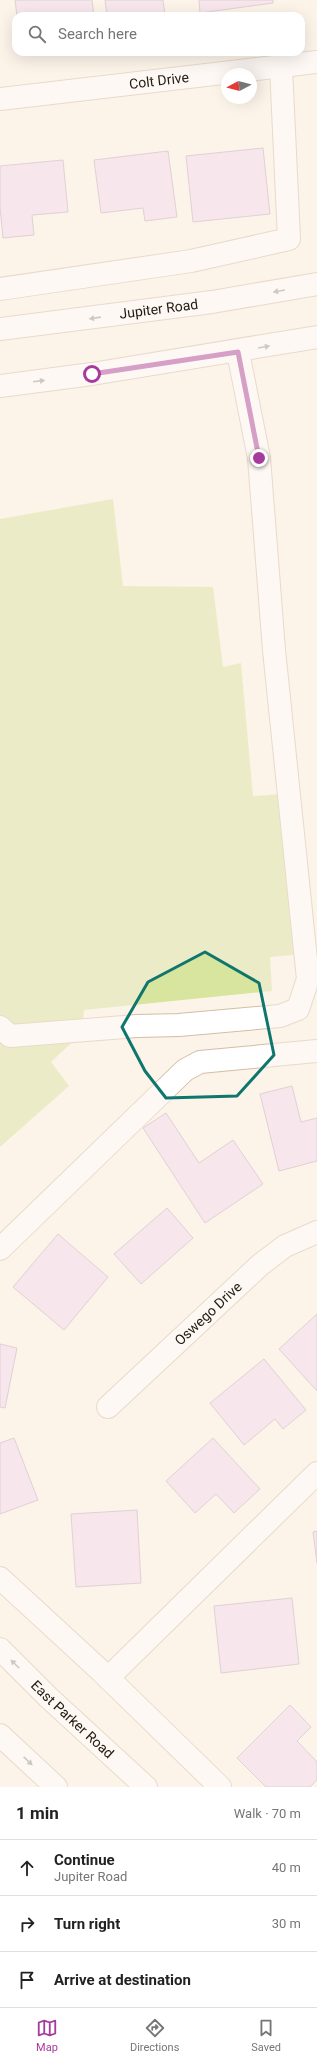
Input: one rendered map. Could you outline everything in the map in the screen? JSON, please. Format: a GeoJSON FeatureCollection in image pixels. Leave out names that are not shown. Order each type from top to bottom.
{"type":"FeatureCollection","features":[{"type":"Feature","properties":{"kind":"main road","name":"Colt Drive"},"geometry":{"type":"LineString","coordinates":[[0,99],[317,62]]}},
{"type":"Feature","properties":{"kind":"main road"},"geometry":{"type":"LineString","coordinates":[[0,289],[191,261],[289,239],[281,67]]}},
{"type":"Feature","properties":{"kind":"main road","name":"Jupiter Road"},"geometry":{"type":"LineString","coordinates":[[0,329],[212,302],[317,284]]}},
{"type":"Feature","properties":{"kind":"main road"},"geometry":{"type":"LineString","coordinates":[[0,386],[238,352],[317,337]]}},
{"type":"Feature","properties":{"kind":"main road"},"geometry":{"type":"LineString","coordinates":[[0,1027],[10,1036],[137,1026],[179,1026],[280,1016],[298,1009],[308,979],[274,650],[259,458],[238,352]]}},
{"type":"Feature","properties":{"kind":"main road"},"geometry":{"type":"LineString","coordinates":[[0,1249],[185,1070],[200,1062],[317,1051]]}},
{"type":"Feature","properties":{"kind":"main road","name":"Oswego Drive"},"geometry":{"type":"LineString","coordinates":[[108,1407],[260,1265],[285,1246],[317,1232]]}},
{"type":"Feature","properties":{"kind":"main road"},"geometry":{"type":"LineString","coordinates":[[108,1678],[317,1473]]}},
{"type":"Feature","properties":{"kind":"main road"},"geometry":{"type":"LineString","coordinates":[[0,1578],[108,1678],[220,1787]]}},
{"type":"Feature","properties":{"kind":"main road","name":"East Parker Road"},"geometry":{"type":"LineString","coordinates":[[0,1649],[48,1697],[146,1787]]}},
{"type":"Feature","properties":{"kind":"main road"},"geometry":{"type":"LineString","coordinates":[[0,1735],[56,1787]]}},
{"type":"Feature","properties":{"kind":"highlighted area"},"geometry":{"type":"Polygon","coordinates":[[[205,952],[259,983],[274,1055],[237,1096],[166,1098],[145,1071],[122,1027],[148,982],[205,952]]]}},
{"type":"Feature","properties":{"kind":"green space"},"geometry":{"type":"Polygon","coordinates":[[[113,499],[123,586],[213,587],[223,667],[241,663],[253,796],[297,793],[304,954],[270,957],[272,991],[84,1010],[82,1033],[51,1062],[69,1086],[0,1147],[0,519],[113,499]]]}},
{"type":"Feature","properties":{"kind":"building"},"geometry":{"type":"Polygon","coordinates":[[[15,0],[92,0],[94,12],[16,12],[15,0]]]}},
{"type":"Feature","properties":{"kind":"building"},"geometry":{"type":"Polygon","coordinates":[[[105,0],[163,0],[165,12],[106,12],[105,0]]]}},
{"type":"Feature","properties":{"kind":"building"},"geometry":{"type":"Polygon","coordinates":[[[199,0],[273,0],[273,3],[200,12],[199,0]]]}},
{"type":"Feature","properties":{"kind":"building"},"geometry":{"type":"Polygon","coordinates":[[[263,148],[270,214],[193,222],[186,156],[263,148]]]}},
{"type":"Feature","properties":{"kind":"building"},"geometry":{"type":"Polygon","coordinates":[[[168,151],[177,217],[145,221],[143,208],[101,213],[94,160],[168,151]]]}},
{"type":"Feature","properties":{"kind":"building"},"geometry":{"type":"Polygon","coordinates":[[[63,160],[68,212],[32,215],[34,235],[3,238],[0,207],[0,166],[63,160]]]}},
{"type":"Feature","properties":{"kind":"building"},"geometry":{"type":"Polygon","coordinates":[[[292,1086],[301,1122],[317,1118],[317,1161],[279,1171],[260,1094],[292,1086]]]}},
{"type":"Feature","properties":{"kind":"building"},"geometry":{"type":"Polygon","coordinates":[[[166,1113],[199,1163],[233,1140],[263,1184],[205,1223],[143,1128],[166,1113]]]}},
{"type":"Feature","properties":{"kind":"building"},"geometry":{"type":"Polygon","coordinates":[[[167,1208],[193,1238],[141,1284],[114,1254],[167,1208]]]}},
{"type":"Feature","properties":{"kind":"building"},"geometry":{"type":"Polygon","coordinates":[[[58,1234],[108,1277],[64,1330],[13,1287],[58,1234]]]}},
{"type":"Feature","properties":{"kind":"building"},"geometry":{"type":"Polygon","coordinates":[[[317,1314],[317,1391],[279,1349],[317,1314]]]}},
{"type":"Feature","properties":{"kind":"building"},"geometry":{"type":"Polygon","coordinates":[[[0,1344],[17,1348],[5,1408],[0,1407],[0,1344]]]}},
{"type":"Feature","properties":{"kind":"building"},"geometry":{"type":"Polygon","coordinates":[[[264,1359],[306,1410],[283,1429],[275,1419],[244,1445],[210,1403],[264,1359]]]}},
{"type":"Feature","properties":{"kind":"building"},"geometry":{"type":"Polygon","coordinates":[[[14,1438],[38,1500],[0,1514],[0,1443],[14,1438]]]}},
{"type":"Feature","properties":{"kind":"building"},"geometry":{"type":"Polygon","coordinates":[[[213,1438],[260,1489],[234,1513],[216,1494],[195,1513],[166,1481],[213,1438]]]}},
{"type":"Feature","properties":{"kind":"building"},"geometry":{"type":"Polygon","coordinates":[[[137,1510],[141,1583],[76,1587],[71,1514],[137,1510]]]}},
{"type":"Feature","properties":{"kind":"building"},"geometry":{"type":"Polygon","coordinates":[[[317,1531],[317,1563],[313,1532],[317,1531]]]}},
{"type":"Feature","properties":{"kind":"building"},"geometry":{"type":"Polygon","coordinates":[[[292,1598],[299,1664],[221,1673],[214,1606],[292,1598]]]}},
{"type":"Feature","properties":{"kind":"building"},"geometry":{"type":"Polygon","coordinates":[[[290,1705],[311,1727],[297,1741],[317,1762],[317,1780],[310,1787],[266,1787],[237,1758],[290,1705]]]}},
{"type":"Feature","properties":{"kind":"route"},"geometry":{"type":"LineString","coordinates":[[92,374],[238,352],[259,458]]}}]}
